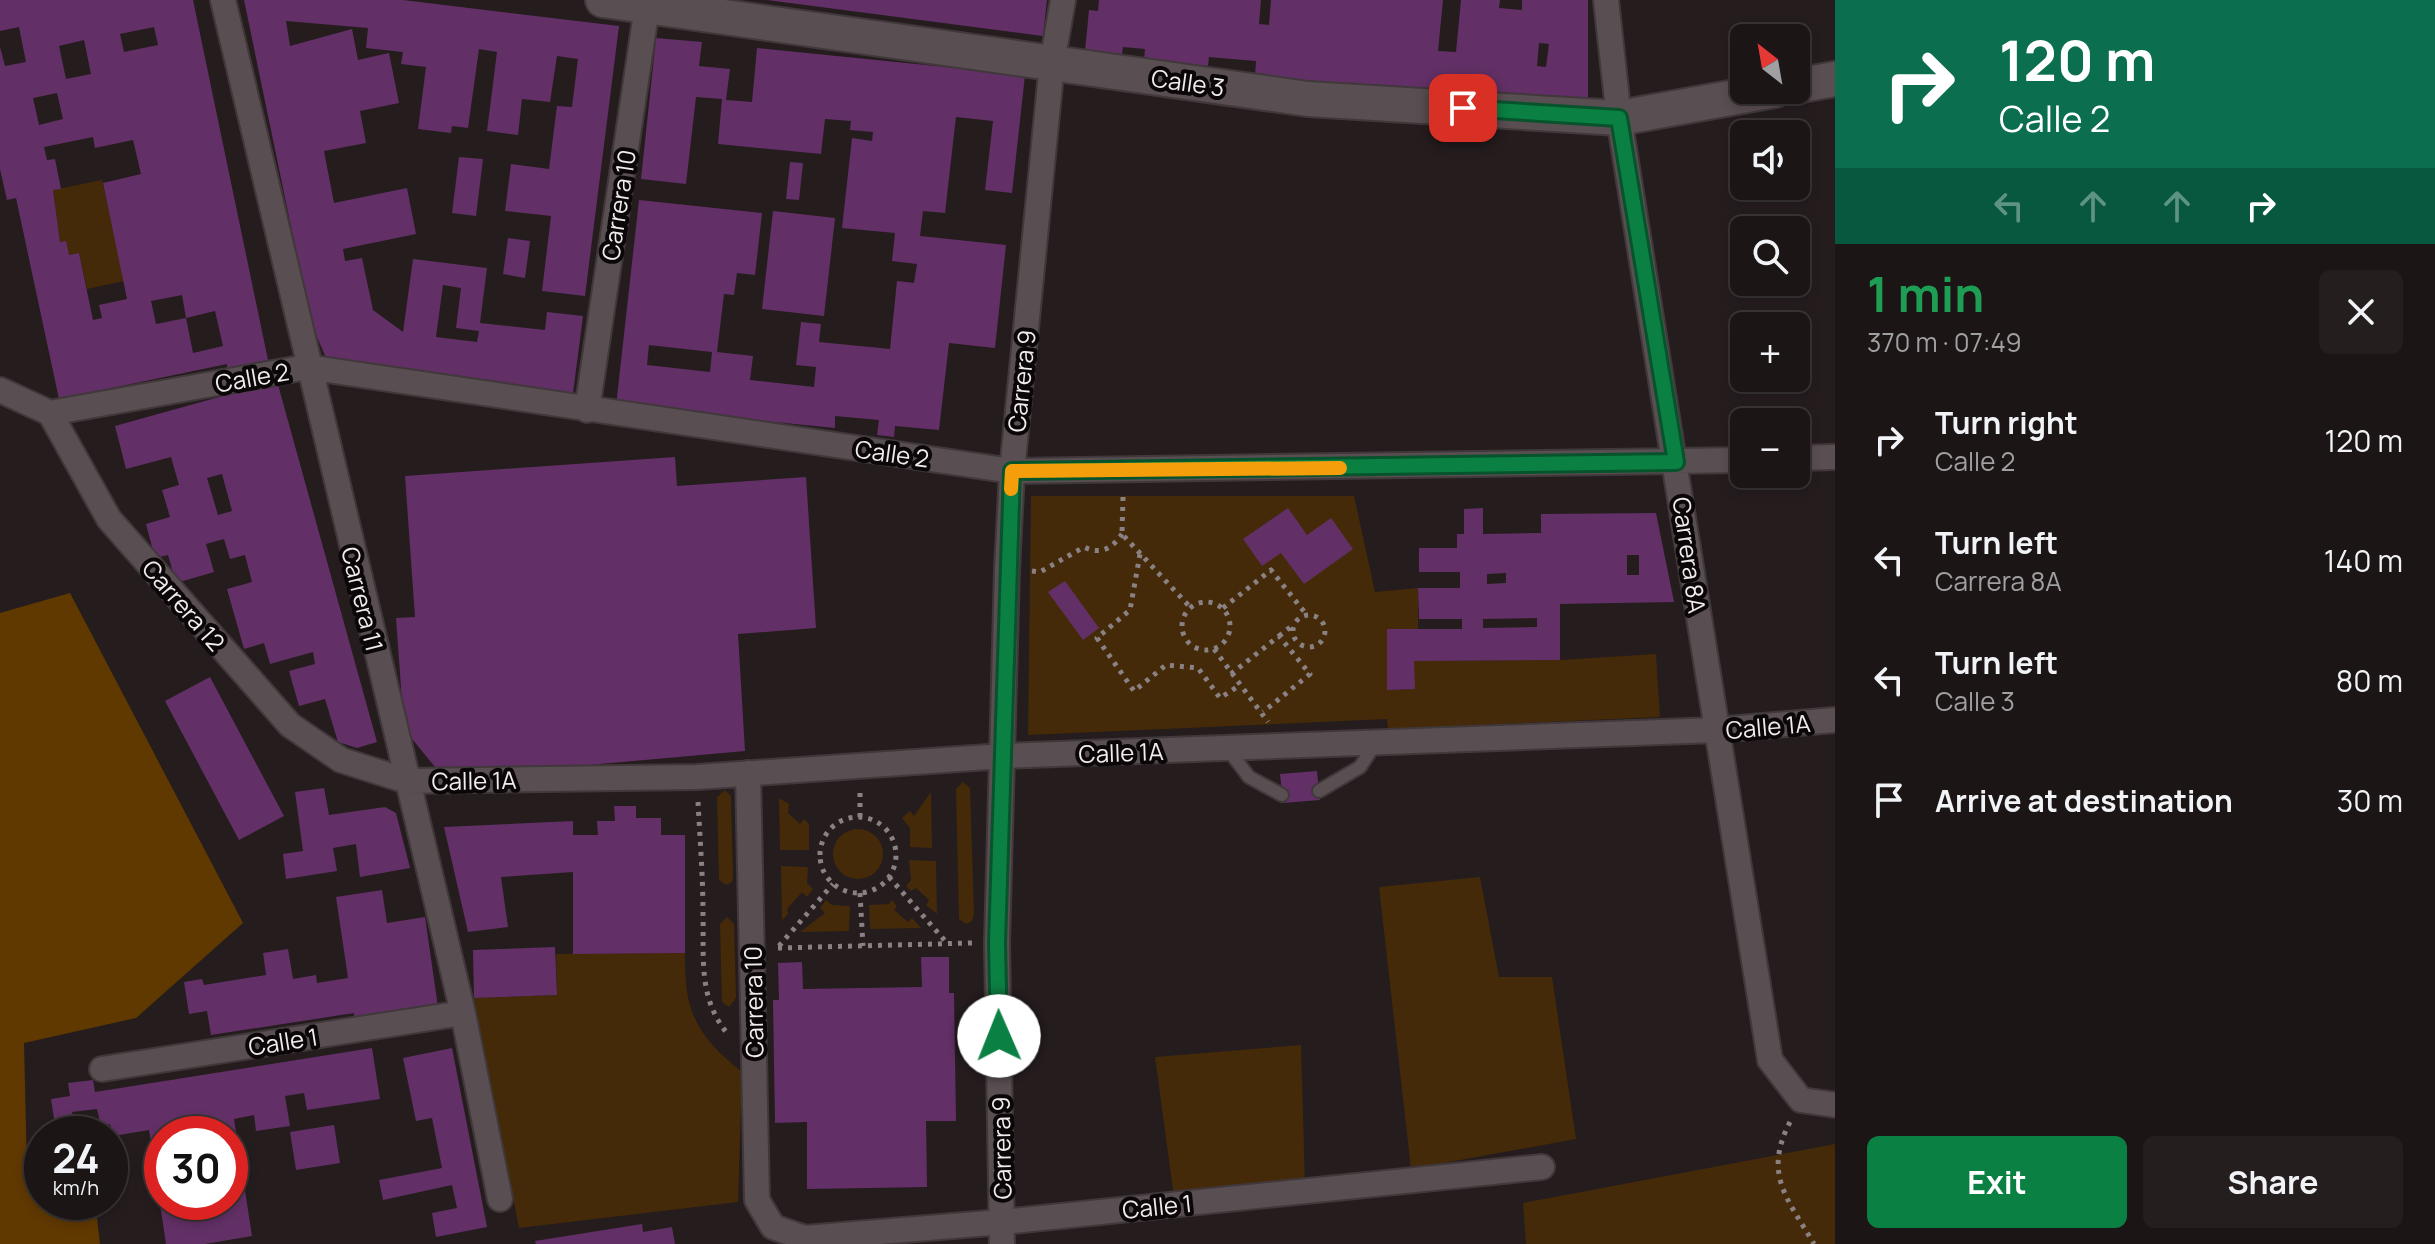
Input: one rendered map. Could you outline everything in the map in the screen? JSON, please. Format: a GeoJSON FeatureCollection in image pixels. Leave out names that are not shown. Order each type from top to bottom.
{"type":"FeatureCollection","features":[{"type":"Feature","properties":{"kind":"main road","name":"Calle 3"},"geometry":{"type":"LineString","coordinates":[[603,0],[648,3],[1308,99],[1619,118],[1730,98]]}},
{"type":"Feature","properties":{"kind":"main road"},"geometry":{"type":"LineString","coordinates":[[1810,83],[1835,79]]}},
{"type":"Feature","properties":{"kind":"street","name":"Carrera 11"},"geometry":{"type":"LineString","coordinates":[[223,0],[307,367],[463,1013],[500,1199]]}},
{"type":"Feature","properties":{"kind":"street","name":"Carrera 9"},"geometry":{"type":"LineString","coordinates":[[1002,1233],[997,943],[1007,570],[1012,471],[1052,63],[1063,0]]}},
{"type":"Feature","properties":{"kind":"street","name":"Carrera 8A"},"geometry":{"type":"LineString","coordinates":[[1606,0],[1619,118],[1770,1060],[1801,1100]]}},
{"type":"Feature","properties":{"kind":"street","name":"Carrera 10"},"geometry":{"type":"LineString","coordinates":[[587,410],[648,3]]}},
{"type":"Feature","properties":{"kind":"street","name":"Calle 2"},"geometry":{"type":"LineString","coordinates":[[50,413],[307,367],[1012,471],[1123,472],[1730,460]]}},
{"type":"Feature","properties":{"kind":"street"},"geometry":{"type":"LineString","coordinates":[[0,390],[50,413]]}},
{"type":"Feature","properties":{"kind":"street","name":"Carrera 12"},"geometry":{"type":"LineString","coordinates":[[50,413],[109,519],[290,725],[341,760],[407,781]]}},
{"type":"Feature","properties":{"kind":"street"},"geometry":{"type":"LineString","coordinates":[[1810,458],[1835,457]]}},
{"type":"Feature","properties":{"kind":"street","name":"Calle 1A"},"geometry":{"type":"LineString","coordinates":[[407,781],[697,777],[1003,756],[1716,730],[1835,720]]}},
{"type":"Feature","properties":{"kind":"street","name":"Carrera 10"},"geometry":{"type":"LineString","coordinates":[[748,773],[757,1200],[773,1227]]}},
{"type":"Feature","properties":{"kind":"street","name":"Calle 1"},"geometry":{"type":"LineString","coordinates":[[102,1069],[463,1013]]}},
{"type":"Feature","properties":{"kind":"street"},"geometry":{"type":"LineString","coordinates":[[1801,1100],[1835,1105]]}},
{"type":"Feature","properties":{"kind":"street","name":"Calle 1"},"geometry":{"type":"LineString","coordinates":[[773,1227],[805,1238],[1002,1233],[1542,1167]]}},
{"type":"Feature","properties":{"kind":"lane"},"geometry":{"type":"LineString","coordinates":[[1319,791],[1360,767],[1376,743]]}},
{"type":"Feature","properties":{"kind":"lane"},"geometry":{"type":"LineString","coordinates":[[1227,748],[1249,777],[1282,795]]}},
{"type":"Feature","properties":{"kind":"path"},"geometry":{"type":"LineString","coordinates":[[1123,472],[1122,534],[1190,607]]}},
{"type":"Feature","properties":{"kind":"path"},"geometry":{"type":"LineString","coordinates":[[1007,570],[1040,572],[1084,547],[1094,552],[1105,550],[1122,534]]}},
{"type":"Feature","properties":{"kind":"path"},"geometry":{"type":"LineString","coordinates":[[1140,554],[1130,610],[1097,638],[1134,691],[1166,665],[1198,668],[1220,698],[1240,685]]}},
{"type":"Feature","properties":{"kind":"path"},"geometry":{"type":"LineString","coordinates":[[1223,608],[1271,570],[1306,614],[1316,615],[1323,622],[1325,631],[1322,641],[1305,647],[1292,634],[1293,625]]}},
{"type":"Feature","properties":{"kind":"path"},"geometry":{"type":"LineString","coordinates":[[1214,649],[1229,634],[1231,623],[1223,608],[1209,601],[1190,607],[1181,628],[1185,639],[1193,646],[1214,649],[1263,712],[1271,747]]}},
{"type":"Feature","properties":{"kind":"path"},"geometry":{"type":"LineString","coordinates":[[1231,674],[1306,614]]}},
{"type":"Feature","properties":{"kind":"path"},"geometry":{"type":"LineString","coordinates":[[1263,712],[1310,674],[1279,636]]}},
{"type":"Feature","properties":{"kind":"path"},"geometry":{"type":"LineString","coordinates":[[697,777],[702,960],[706,993],[717,1021],[754,1058]]}},
{"type":"Feature","properties":{"kind":"path"},"geometry":{"type":"LineString","coordinates":[[852,817],[865,817],[887,829],[897,853],[889,877],[880,887],[860,893],[840,889],[833,884],[822,869],[822,842],[829,830],[852,817]]}},
{"type":"Feature","properties":{"kind":"path"},"geometry":{"type":"LineString","coordinates":[[889,877],[948,944]]}},
{"type":"Feature","properties":{"kind":"path"},"geometry":{"type":"LineString","coordinates":[[777,948],[833,884]]}},
{"type":"Feature","properties":{"kind":"path"},"geometry":{"type":"LineString","coordinates":[[860,893],[863,946]]}},
{"type":"Feature","properties":{"kind":"path"},"geometry":{"type":"LineString","coordinates":[[753,948],[997,943]]}},
{"type":"Feature","properties":{"kind":"path"},"geometry":{"type":"LineString","coordinates":[[1801,1100],[1777,1148],[1777,1176],[1814,1244]]}},
{"type":"Feature","properties":{"kind":"shaded area"},"geometry":{"type":"Polygon","coordinates":[[[102,180],[124,281],[87,289],[79,253],[69,255],[60,242],[53,190],[102,180]]]}},
{"type":"Feature","properties":{"kind":"shaded area"},"geometry":{"type":"Polygon","coordinates":[[[1031,496],[1354,496],[1375,592],[1418,588],[1418,629],[1387,630],[1387,690],[1414,689],[1414,661],[1560,660],[1656,654],[1660,717],[1388,729],[1387,719],[1028,735],[1031,496]]]}},
{"type":"Feature","properties":{"kind":"shaded area"},"geometry":{"type":"Polygon","coordinates":[[[70,593],[243,923],[136,1018],[24,1043],[24,1220],[97,1220],[100,1244],[0,1244],[0,613],[70,593]]]}},
{"type":"Feature","properties":{"kind":"shaded area"},"geometry":{"type":"Polygon","coordinates":[[[963,782],[970,788],[974,914],[972,921],[966,924],[959,919],[956,789],[963,782]]]}},
{"type":"Feature","properties":{"kind":"shaded area"},"geometry":{"type":"Polygon","coordinates":[[[725,790],[731,796],[733,876],[732,882],[726,885],[719,880],[717,797],[725,790]]]}},
{"type":"Feature","properties":{"kind":"shaded area"},"geometry":{"type":"Polygon","coordinates":[[[931,792],[932,848],[910,847],[910,828],[902,818],[910,811],[914,816],[931,792]]]}},
{"type":"Feature","properties":{"kind":"shaded area"},"geometry":{"type":"Polygon","coordinates":[[[779,798],[789,804],[788,813],[800,824],[804,819],[809,824],[809,850],[780,850],[779,798]]]}},
{"type":"Feature","properties":{"kind":"shaded area"},"geometry":{"type":"Polygon","coordinates":[[[858,829],[876,836],[883,854],[876,872],[858,879],[840,872],[833,854],[840,836],[858,829]]]}},
{"type":"Feature","properties":{"kind":"shaded area"},"geometry":{"type":"Polygon","coordinates":[[[909,860],[936,861],[937,914],[926,905],[929,900],[916,888],[911,891],[906,886],[911,880],[909,860]]]}},
{"type":"Feature","properties":{"kind":"shaded area"},"geometry":{"type":"Polygon","coordinates":[[[781,866],[808,867],[807,883],[813,889],[807,897],[802,892],[782,920],[781,866]]]}},
{"type":"Feature","properties":{"kind":"shaded area"},"geometry":{"type":"Polygon","coordinates":[[[1480,877],[1499,977],[1552,977],[1576,1139],[1411,1169],[1379,887],[1480,877]]]}},
{"type":"Feature","properties":{"kind":"shaded area"},"geometry":{"type":"Polygon","coordinates":[[[826,900],[832,905],[850,906],[849,931],[800,932],[825,913],[820,908],[826,900]]]}},
{"type":"Feature","properties":{"kind":"shaded area"},"geometry":{"type":"Polygon","coordinates":[[[892,900],[897,906],[894,910],[908,922],[912,918],[921,928],[870,929],[869,905],[889,904],[892,900]]]}},
{"type":"Feature","properties":{"kind":"shaded area"},"geometry":{"type":"Polygon","coordinates":[[[727,917],[734,924],[736,998],[729,1007],[722,1002],[720,924],[727,917]]]}},
{"type":"Feature","properties":{"kind":"shaded area"},"geometry":{"type":"Polygon","coordinates":[[[685,953],[687,991],[696,1021],[703,1034],[742,1072],[738,1202],[519,1228],[474,998],[557,995],[556,954],[685,953]]]}},
{"type":"Feature","properties":{"kind":"shaded area"},"geometry":{"type":"Polygon","coordinates":[[[1301,1045],[1305,1187],[1175,1205],[1155,1057],[1301,1045]]]}},
{"type":"Feature","properties":{"kind":"shaded area"},"geometry":{"type":"Polygon","coordinates":[[[1835,1144],[1835,1244],[1526,1244],[1523,1203],[1835,1144]]]}},
{"type":"Feature","properties":{"kind":"building"},"geometry":{"type":"Polygon","coordinates":[[[0,0],[193,0],[268,360],[227,368],[227,364],[59,399],[16,198],[7,200],[0,169],[0,47],[5,66],[26,62],[19,27],[0,31],[0,0]],[[154,27],[120,34],[124,52],[158,45],[154,27]],[[84,40],[59,46],[66,79],[91,74],[84,40]],[[57,93],[33,98],[39,125],[63,119],[57,93]],[[93,137],[44,147],[47,160],[55,159],[61,189],[53,190],[60,242],[66,241],[69,255],[79,253],[93,320],[102,318],[99,305],[127,299],[103,183],[141,174],[133,140],[95,148],[93,137]],[[182,295],[151,301],[156,324],[186,318],[182,295]],[[215,311],[186,318],[193,353],[223,346],[215,311]]]}},
{"type":"Feature","properties":{"kind":"building"},"geometry":{"type":"Polygon","coordinates":[[[244,0],[403,0],[619,26],[585,296],[542,291],[551,216],[505,211],[511,164],[549,169],[557,106],[572,107],[578,59],[557,56],[550,102],[522,99],[518,135],[487,131],[497,52],[479,49],[468,128],[452,126],[451,133],[418,129],[426,67],[401,64],[403,52],[366,48],[368,28],[286,21],[290,46],[352,29],[358,60],[389,53],[399,103],[360,111],[366,143],[324,151],[334,203],[407,188],[416,234],[343,249],[345,261],[362,258],[373,310],[403,332],[413,259],[487,268],[480,323],[545,330],[547,312],[583,316],[573,393],[327,360],[311,323],[244,0]],[[443,285],[436,337],[477,342],[479,331],[456,328],[461,288],[443,285]]]}},
{"type":"Feature","properties":{"kind":"building"},"geometry":{"type":"Polygon","coordinates":[[[767,0],[1047,0],[1043,36],[767,0]]]}},
{"type":"Feature","properties":{"kind":"building"},"geometry":{"type":"Polygon","coordinates":[[[1099,0],[1261,0],[1259,24],[1269,25],[1271,0],[1443,0],[1438,51],[1456,52],[1461,0],[1500,0],[1499,8],[1522,10],[1522,0],[1588,0],[1588,106],[1255,76],[1256,61],[1209,57],[1208,66],[1144,60],[1145,49],[1123,47],[1122,55],[1085,51],[1089,10],[1098,11],[1099,0]],[[1539,43],[1537,66],[1546,67],[1549,44],[1539,43]]]}},
{"type":"Feature","properties":{"kind":"building"},"geometry":{"type":"Polygon","coordinates":[[[656,38],[702,42],[699,66],[730,69],[726,100],[752,102],[757,48],[1025,75],[1012,193],[985,190],[993,121],[956,117],[945,213],[923,211],[920,236],[1006,245],[995,348],[949,343],[939,430],[895,426],[894,437],[877,435],[879,420],[835,416],[835,428],[616,406],[639,200],[762,213],[755,275],[737,273],[734,295],[724,294],[717,352],[753,356],[750,380],[814,387],[816,367],[796,365],[801,322],[821,324],[819,342],[890,349],[897,281],[914,283],[917,264],[892,261],[895,233],[842,228],[852,138],[872,141],[873,132],[850,130],[851,121],[825,119],[821,154],[718,144],[722,99],[696,97],[686,184],[641,179],[656,38]],[[649,345],[647,365],[710,372],[712,352],[649,345]]]}},
{"type":"Feature","properties":{"kind":"building"},"geometry":{"type":"Polygon","coordinates":[[[459,157],[483,159],[476,216],[452,213],[459,157]]]}},
{"type":"Feature","properties":{"kind":"building"},"geometry":{"type":"Polygon","coordinates":[[[790,162],[803,163],[799,200],[786,199],[790,162]]]}},
{"type":"Feature","properties":{"kind":"building"},"geometry":{"type":"Polygon","coordinates":[[[773,211],[835,218],[824,316],[762,309],[773,211]]]}},
{"type":"Feature","properties":{"kind":"building"},"geometry":{"type":"Polygon","coordinates":[[[508,238],[530,241],[525,278],[503,274],[508,238]]]}},
{"type":"Feature","properties":{"kind":"building"},"geometry":{"type":"Polygon","coordinates":[[[277,381],[377,742],[357,748],[338,742],[325,699],[299,706],[289,671],[315,664],[313,652],[270,664],[264,643],[244,649],[227,589],[252,582],[245,555],[230,559],[224,539],[206,544],[214,572],[176,583],[168,555],[155,558],[146,524],[170,517],[162,490],[179,485],[171,457],[126,469],[115,426],[277,381]],[[222,474],[207,478],[218,515],[232,511],[222,474]]]}},
{"type":"Feature","properties":{"kind":"building"},"geometry":{"type":"Polygon","coordinates":[[[675,457],[677,486],[806,477],[816,628],[738,634],[745,751],[444,778],[404,729],[396,618],[415,617],[405,476],[675,457]]]}},
{"type":"Feature","properties":{"kind":"building"},"geometry":{"type":"Polygon","coordinates":[[[1288,508],[1307,535],[1331,518],[1353,549],[1304,584],[1281,553],[1262,566],[1243,539],[1288,508]]]}},
{"type":"Feature","properties":{"kind":"building"},"geometry":{"type":"Polygon","coordinates":[[[1483,508],[1483,534],[1541,533],[1541,514],[1656,513],[1674,602],[1560,604],[1560,660],[1414,661],[1415,689],[1387,690],[1387,629],[1462,629],[1462,619],[1419,619],[1418,588],[1460,588],[1460,572],[1419,572],[1419,548],[1457,548],[1457,534],[1464,534],[1464,509],[1483,508]],[[1627,555],[1627,575],[1639,575],[1639,555],[1627,555]],[[1506,573],[1487,574],[1487,584],[1506,583],[1506,573]],[[1537,618],[1483,619],[1483,628],[1537,627],[1537,618]]]}},
{"type":"Feature","properties":{"kind":"building"},"geometry":{"type":"Polygon","coordinates":[[[1065,581],[1099,628],[1083,640],[1048,592],[1065,581]]]}},
{"type":"Feature","properties":{"kind":"building"},"geometry":{"type":"Polygon","coordinates":[[[210,677],[284,816],[239,840],[165,701],[210,677]]]}},
{"type":"Feature","properties":{"kind":"building"},"geometry":{"type":"Polygon","coordinates":[[[1317,771],[1320,800],[1283,803],[1280,774],[1317,771]]]}},
{"type":"Feature","properties":{"kind":"building"},"geometry":{"type":"Polygon","coordinates":[[[324,788],[329,815],[385,807],[396,813],[410,868],[360,877],[356,844],[333,848],[337,871],[286,879],[283,854],[303,851],[295,792],[324,788]]]}},
{"type":"Feature","properties":{"kind":"building"},"geometry":{"type":"Polygon","coordinates":[[[614,806],[636,806],[636,818],[661,818],[661,835],[685,835],[685,953],[573,954],[573,872],[501,877],[508,927],[468,932],[444,827],[573,821],[573,835],[598,835],[597,821],[615,821],[614,806]]]}},
{"type":"Feature","properties":{"kind":"building"},"geometry":{"type":"Polygon","coordinates":[[[382,890],[387,923],[425,917],[438,1007],[354,1020],[354,1013],[211,1035],[207,1011],[189,1014],[184,982],[202,979],[204,985],[266,975],[263,953],[288,949],[293,979],[316,975],[317,983],[348,978],[336,897],[382,890]]]}},
{"type":"Feature","properties":{"kind":"building"},"geometry":{"type":"Polygon","coordinates":[[[555,947],[557,995],[474,998],[473,950],[555,947]]]}},
{"type":"Feature","properties":{"kind":"building"},"geometry":{"type":"Polygon","coordinates":[[[921,957],[949,957],[949,993],[954,993],[956,1121],[926,1121],[927,1187],[807,1189],[807,1122],[775,1123],[773,1000],[779,1000],[778,963],[802,962],[803,989],[922,987],[921,957]]]}},
{"type":"Feature","properties":{"kind":"building"},"geometry":{"type":"Polygon","coordinates":[[[372,1048],[380,1099],[307,1110],[304,1093],[285,1096],[290,1126],[256,1131],[254,1115],[144,1116],[144,1131],[128,1134],[128,1116],[99,1116],[97,1109],[72,1112],[73,1116],[54,1116],[51,1099],[70,1096],[68,1083],[93,1080],[95,1092],[372,1048]]]}},
{"type":"Feature","properties":{"kind":"building"},"geometry":{"type":"Polygon","coordinates":[[[452,1048],[487,1227],[436,1237],[432,1213],[457,1208],[452,1185],[383,1200],[379,1180],[442,1168],[432,1118],[416,1121],[403,1058],[452,1048]]]}},
{"type":"Feature","properties":{"kind":"building"},"geometry":{"type":"Polygon","coordinates":[[[334,1125],[340,1163],[296,1170],[290,1132],[334,1125]]]}},
{"type":"Feature","properties":{"kind":"building"},"geometry":{"type":"Polygon","coordinates":[[[248,1210],[252,1236],[205,1244],[166,1244],[162,1220],[248,1220],[248,1210]]]}},
{"type":"Feature","properties":{"kind":"building"},"geometry":{"type":"Polygon","coordinates":[[[642,1224],[643,1232],[672,1227],[675,1244],[536,1244],[535,1241],[642,1224]]]}},
{"type":"Feature","properties":{"kind":"slow traffic"},"geometry":{"type":"LineString","coordinates":[[1011,489],[1012,471],[1340,468]]}},
{"type":"Feature","properties":{"kind":"route"},"geometry":{"type":"LineString","coordinates":[[999,1036],[997,943],[1012,471],[1123,472],[1676,462],[1619,118],[1463,108]]}}]}
